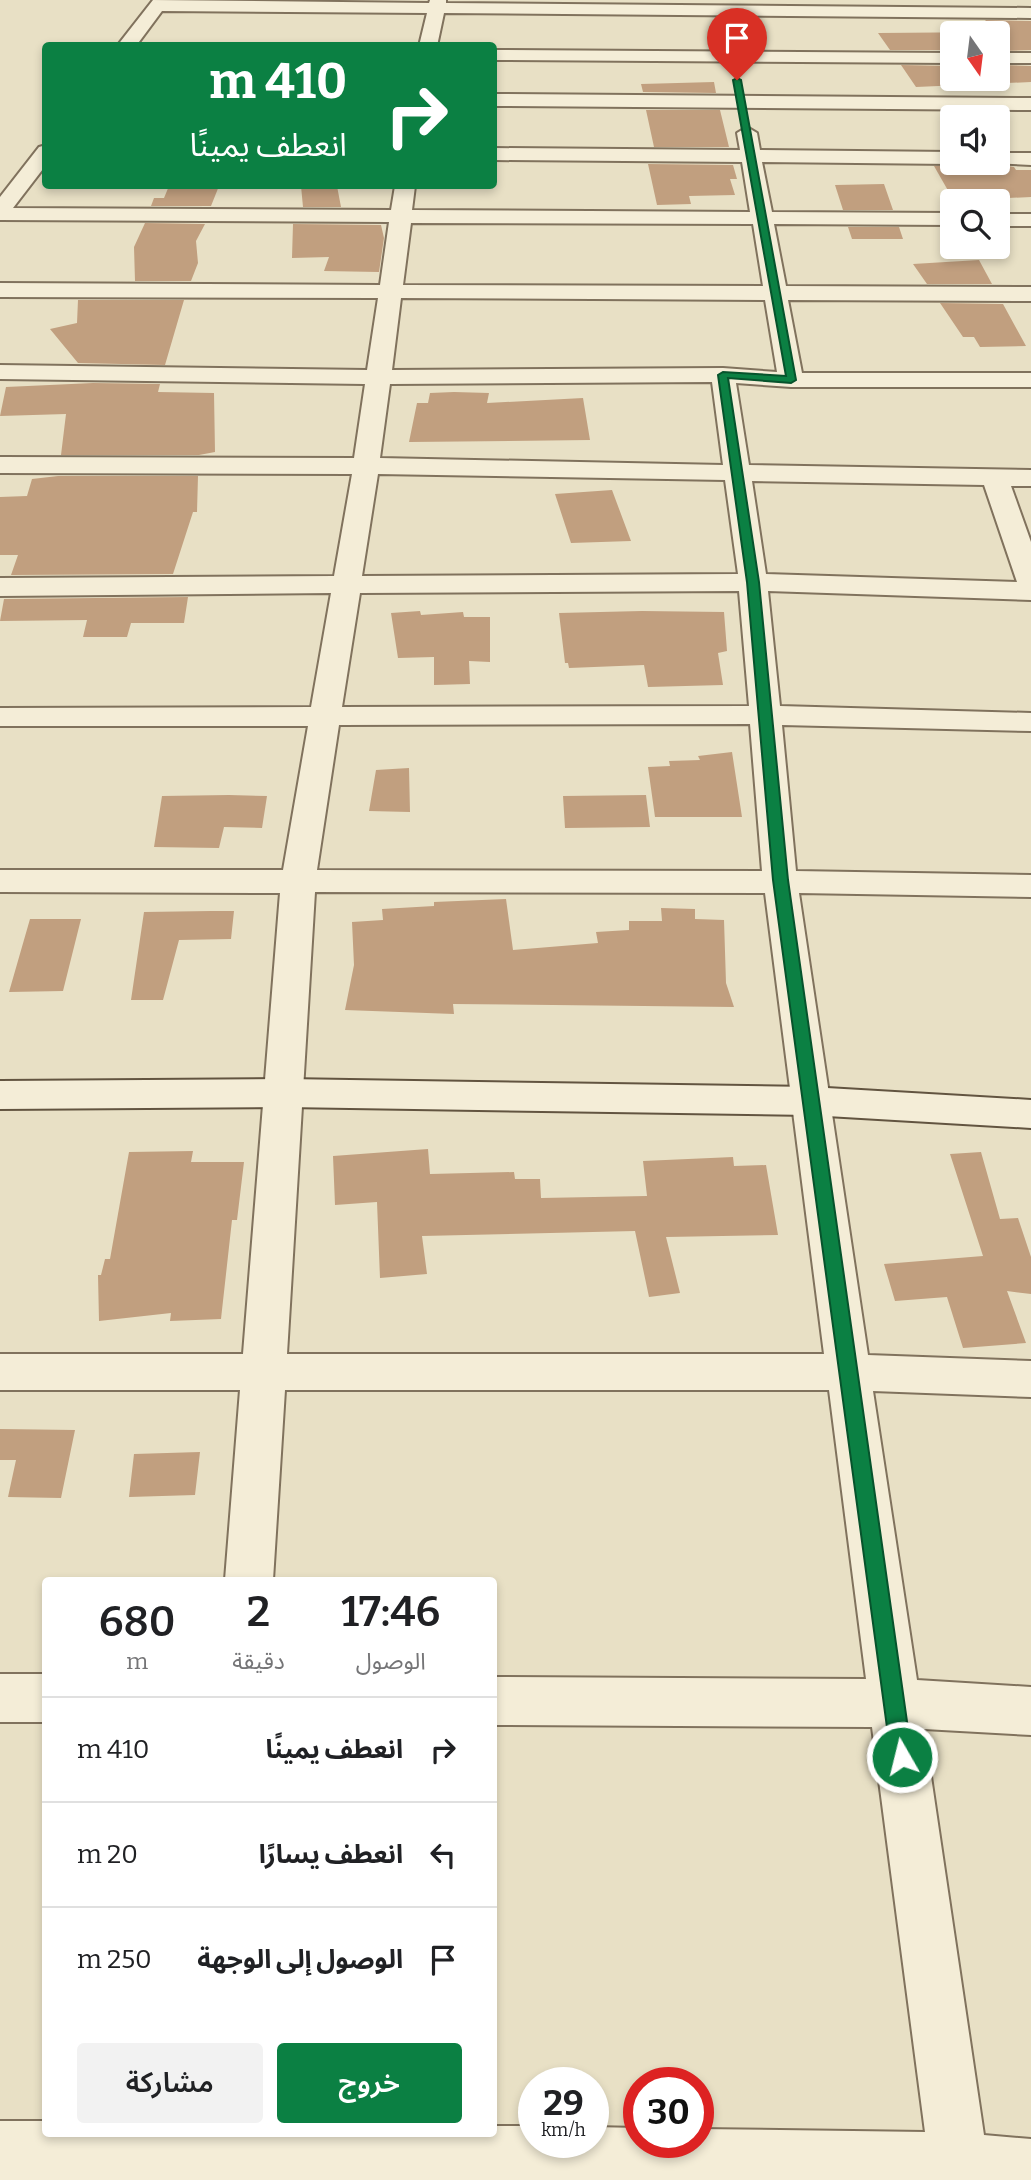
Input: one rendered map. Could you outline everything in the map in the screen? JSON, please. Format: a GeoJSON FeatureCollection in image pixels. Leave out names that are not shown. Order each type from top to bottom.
{"type":"FeatureCollection","features":[{"type":"Feature","properties":{"kind":"street"},"geometry":{"type":"LineString","coordinates":[[129,42],[159,3],[724,6],[1031,13]]}},
{"type":"Feature","properties":{"kind":"street"},"geometry":{"type":"LineString","coordinates":[[429,42],[438,4]]}},
{"type":"Feature","properties":{"kind":"street"},"geometry":{"type":"LineString","coordinates":[[724,6],[791,380]]}},
{"type":"Feature","properties":{"kind":"street"},"geometry":{"type":"LineString","coordinates":[[497,55],[940,58]]}},
{"type":"Feature","properties":{"kind":"street"},"geometry":{"type":"LineString","coordinates":[[1010,58],[1031,58]]}},
{"type":"Feature","properties":{"kind":"street"},"geometry":{"type":"LineString","coordinates":[[497,100],[1031,104]]}},
{"type":"Feature","properties":{"kind":"street"},"geometry":{"type":"LineString","coordinates":[[497,154],[940,158]]}},
{"type":"Feature","properties":{"kind":"street"},"geometry":{"type":"LineString","coordinates":[[0,213],[42,156]]}},
{"type":"Feature","properties":{"kind":"street"},"geometry":{"type":"LineString","coordinates":[[1010,159],[1031,159]]}},
{"type":"Feature","properties":{"kind":"street"},"geometry":{"type":"LineString","coordinates":[[249,1577],[286,1093],[298,883],[366,466],[405,189]]}},
{"type":"Feature","properties":{"kind":"street"},"geometry":{"type":"LineString","coordinates":[[0,213],[231,205],[401,216],[940,219]]}},
{"type":"Feature","properties":{"kind":"street"},"geometry":{"type":"LineString","coordinates":[[1010,219],[1031,220]]}},
{"type":"Feature","properties":{"kind":"street"},"geometry":{"type":"LineString","coordinates":[[0,290],[1031,294]]}},
{"type":"Feature","properties":{"kind":"street"},"geometry":{"type":"LineString","coordinates":[[0,372],[377,377],[723,375],[791,380],[1031,380]]}},
{"type":"Feature","properties":{"kind":"street"},"geometry":{"type":"LineString","coordinates":[[723,375],[753,582],[780,880],[960,2171]]}},
{"type":"Feature","properties":{"kind":"street"},"geometry":{"type":"LineString","coordinates":[[0,465],[366,466],[1031,478]]}},
{"type":"Feature","properties":{"kind":"street"},"geometry":{"type":"LineString","coordinates":[[995,478],[1031,582]]}},
{"type":"Feature","properties":{"kind":"street"},"geometry":{"type":"LineString","coordinates":[[0,586],[345,587],[753,582],[1031,592]]}},
{"type":"Feature","properties":{"kind":"street"},"geometry":{"type":"LineString","coordinates":[[0,718],[766,716],[1031,722]]}},
{"type":"Feature","properties":{"kind":"street"},"geometry":{"type":"LineString","coordinates":[[0,881],[298,883],[780,880],[1031,886]]}},
{"type":"Feature","properties":{"kind":"street"},"geometry":{"type":"LineString","coordinates":[[0,1095],[286,1093],[810,1101],[1031,1114]]}},
{"type":"Feature","properties":{"kind":"street"},"geometry":{"type":"LineString","coordinates":[[0,1372],[847,1372],[1031,1380]]}},
{"type":"Feature","properties":{"kind":"street"},"geometry":{"type":"LineString","coordinates":[[0,1698],[42,1698]]}},
{"type":"Feature","properties":{"kind":"street"},"geometry":{"type":"LineString","coordinates":[[497,1701],[894,1703],[1031,1712]]}},
{"type":"Feature","properties":{"kind":"street"},"geometry":{"type":"LineString","coordinates":[[0,2151],[960,2171],[1031,2169]]}},
{"type":"Feature","properties":{"kind":"building"},"geometry":{"type":"Polygon","coordinates":[[[985,20],[1031,21],[1031,50],[1010,51],[1010,21],[985,20]]]}},
{"type":"Feature","properties":{"kind":"building"},"geometry":{"type":"Polygon","coordinates":[[[940,32],[940,50],[890,50],[878,33],[940,32]]]}},
{"type":"Feature","properties":{"kind":"building"},"geometry":{"type":"Polygon","coordinates":[[[901,65],[940,66],[940,86],[916,87],[901,65]]]}},
{"type":"Feature","properties":{"kind":"building"},"geometry":{"type":"Polygon","coordinates":[[[1010,65],[1031,66],[1031,82],[1010,83],[1010,65]]]}},
{"type":"Feature","properties":{"kind":"building"},"geometry":{"type":"Polygon","coordinates":[[[714,82],[716,93],[643,92],[641,84],[714,82]]]}},
{"type":"Feature","properties":{"kind":"building"},"geometry":{"type":"Polygon","coordinates":[[[646,110],[720,110],[729,147],[654,147],[646,110]]]}},
{"type":"Feature","properties":{"kind":"building"},"geometry":{"type":"Polygon","coordinates":[[[648,164],[733,165],[737,179],[730,179],[735,195],[689,196],[691,204],[657,205],[648,164]]]}},
{"type":"Feature","properties":{"kind":"building"},"geometry":{"type":"Polygon","coordinates":[[[934,166],[940,166],[940,175],[1010,175],[1010,166],[1016,170],[1031,170],[1031,197],[1010,198],[1010,189],[947,189],[934,166]]]}},
{"type":"Feature","properties":{"kind":"building"},"geometry":{"type":"Polygon","coordinates":[[[884,184],[893,210],[843,210],[835,185],[884,184]]]}},
{"type":"Feature","properties":{"kind":"building"},"geometry":{"type":"Polygon","coordinates":[[[168,189],[218,189],[211,206],[151,206],[154,198],[164,198],[168,189]]]}},
{"type":"Feature","properties":{"kind":"building"},"geometry":{"type":"Polygon","coordinates":[[[301,189],[338,189],[341,207],[303,207],[301,189]]]}},
{"type":"Feature","properties":{"kind":"building"},"geometry":{"type":"Polygon","coordinates":[[[145,223],[205,224],[196,241],[198,263],[191,281],[135,281],[134,247],[145,223]]]}},
{"type":"Feature","properties":{"kind":"building"},"geometry":{"type":"Polygon","coordinates":[[[293,224],[381,225],[384,238],[379,272],[324,271],[329,257],[292,258],[293,224]]]}},
{"type":"Feature","properties":{"kind":"building"},"geometry":{"type":"Polygon","coordinates":[[[848,227],[899,227],[903,239],[852,239],[848,227]]]}},
{"type":"Feature","properties":{"kind":"building"},"geometry":{"type":"Polygon","coordinates":[[[979,260],[992,284],[927,284],[913,264],[979,260]]]}},
{"type":"Feature","properties":{"kind":"building"},"geometry":{"type":"Polygon","coordinates":[[[78,300],[184,300],[165,365],[78,363],[50,329],[77,323],[78,300]]]}},
{"type":"Feature","properties":{"kind":"building"},"geometry":{"type":"Polygon","coordinates":[[[940,303],[1003,304],[1026,346],[980,347],[974,337],[963,337],[940,303]]]}},
{"type":"Feature","properties":{"kind":"building"},"geometry":{"type":"Polygon","coordinates":[[[93,383],[160,384],[158,392],[214,393],[215,452],[199,455],[61,455],[66,414],[0,416],[6,387],[93,383]]]}},
{"type":"Feature","properties":{"kind":"building"},"geometry":{"type":"Polygon","coordinates":[[[430,393],[489,393],[487,403],[583,398],[590,440],[409,442],[417,403],[428,403],[430,393]]]}},
{"type":"Feature","properties":{"kind":"building"},"geometry":{"type":"Polygon","coordinates":[[[58,476],[198,476],[197,512],[193,512],[173,574],[11,575],[18,555],[0,555],[0,497],[27,496],[32,479],[58,476]]]}},
{"type":"Feature","properties":{"kind":"building"},"geometry":{"type":"Polygon","coordinates":[[[612,490],[631,541],[571,543],[555,494],[612,490]]]}},
{"type":"Feature","properties":{"kind":"building"},"geometry":{"type":"Polygon","coordinates":[[[188,597],[184,623],[131,623],[127,637],[83,637],[87,620],[0,621],[4,599],[188,597]]]}},
{"type":"Feature","properties":{"kind":"building"},"geometry":{"type":"Polygon","coordinates":[[[420,611],[421,615],[463,612],[464,617],[490,617],[490,662],[469,661],[470,684],[434,685],[434,657],[398,658],[391,613],[420,611]]]}},
{"type":"Feature","properties":{"kind":"building"},"geometry":{"type":"Polygon","coordinates":[[[724,612],[727,651],[718,653],[723,685],[648,687],[644,665],[569,668],[568,663],[565,663],[559,613],[724,612]]]}},
{"type":"Feature","properties":{"kind":"building"},"geometry":{"type":"Polygon","coordinates":[[[732,752],[742,817],[655,817],[648,767],[670,766],[669,761],[700,760],[698,756],[732,752]]]}},
{"type":"Feature","properties":{"kind":"building"},"geometry":{"type":"Polygon","coordinates":[[[409,768],[410,812],[369,811],[376,770],[409,768]]]}},
{"type":"Feature","properties":{"kind":"building"},"geometry":{"type":"Polygon","coordinates":[[[646,795],[650,827],[565,828],[563,796],[646,795]]]}},
{"type":"Feature","properties":{"kind":"building"},"geometry":{"type":"Polygon","coordinates":[[[162,796],[267,796],[262,828],[224,827],[219,848],[154,847],[162,796]]]}},
{"type":"Feature","properties":{"kind":"building"},"geometry":{"type":"Polygon","coordinates":[[[506,899],[513,950],[598,943],[596,932],[629,930],[629,921],[662,921],[661,908],[695,909],[695,919],[724,920],[726,983],[734,1007],[453,1004],[454,1014],[345,1010],[354,965],[352,922],[383,920],[382,909],[434,906],[434,902],[506,899]]]}},
{"type":"Feature","properties":{"kind":"building"},"geometry":{"type":"Polygon","coordinates":[[[234,911],[231,939],[179,940],[163,1000],[131,1000],[144,912],[234,911]]]}},
{"type":"Feature","properties":{"kind":"building"},"geometry":{"type":"Polygon","coordinates":[[[30,919],[81,919],[63,991],[9,992],[30,919]]]}},
{"type":"Feature","properties":{"kind":"building"},"geometry":{"type":"Polygon","coordinates":[[[428,1149],[430,1174],[514,1172],[515,1179],[540,1179],[541,1198],[647,1196],[643,1161],[733,1157],[734,1166],[766,1165],[778,1235],[666,1237],[680,1293],[649,1297],[635,1231],[422,1236],[427,1274],[380,1278],[377,1202],[335,1205],[333,1156],[428,1149]]]}},
{"type":"Feature","properties":{"kind":"building"},"geometry":{"type":"Polygon","coordinates":[[[193,1151],[191,1162],[244,1162],[237,1220],[232,1220],[221,1319],[170,1321],[171,1313],[99,1321],[98,1275],[101,1275],[105,1259],[110,1259],[129,1152],[193,1151]]]}},
{"type":"Feature","properties":{"kind":"building"},"geometry":{"type":"Polygon","coordinates":[[[981,1152],[1000,1219],[1018,1218],[1031,1257],[1031,1294],[1007,1291],[1026,1343],[963,1348],[947,1297],[895,1301],[884,1264],[983,1256],[950,1154],[981,1152]]]}},
{"type":"Feature","properties":{"kind":"building"},"geometry":{"type":"Polygon","coordinates":[[[0,1429],[75,1430],[61,1498],[8,1497],[16,1460],[0,1460],[0,1429]]]}},
{"type":"Feature","properties":{"kind":"building"},"geometry":{"type":"Polygon","coordinates":[[[200,1452],[195,1495],[129,1497],[134,1454],[200,1452]]]}},
{"type":"Feature","properties":{"kind":"route"},"geometry":{"type":"LineString","coordinates":[[737,80],[791,380],[723,375],[753,582],[780,880],[902,1757]]}}]}
